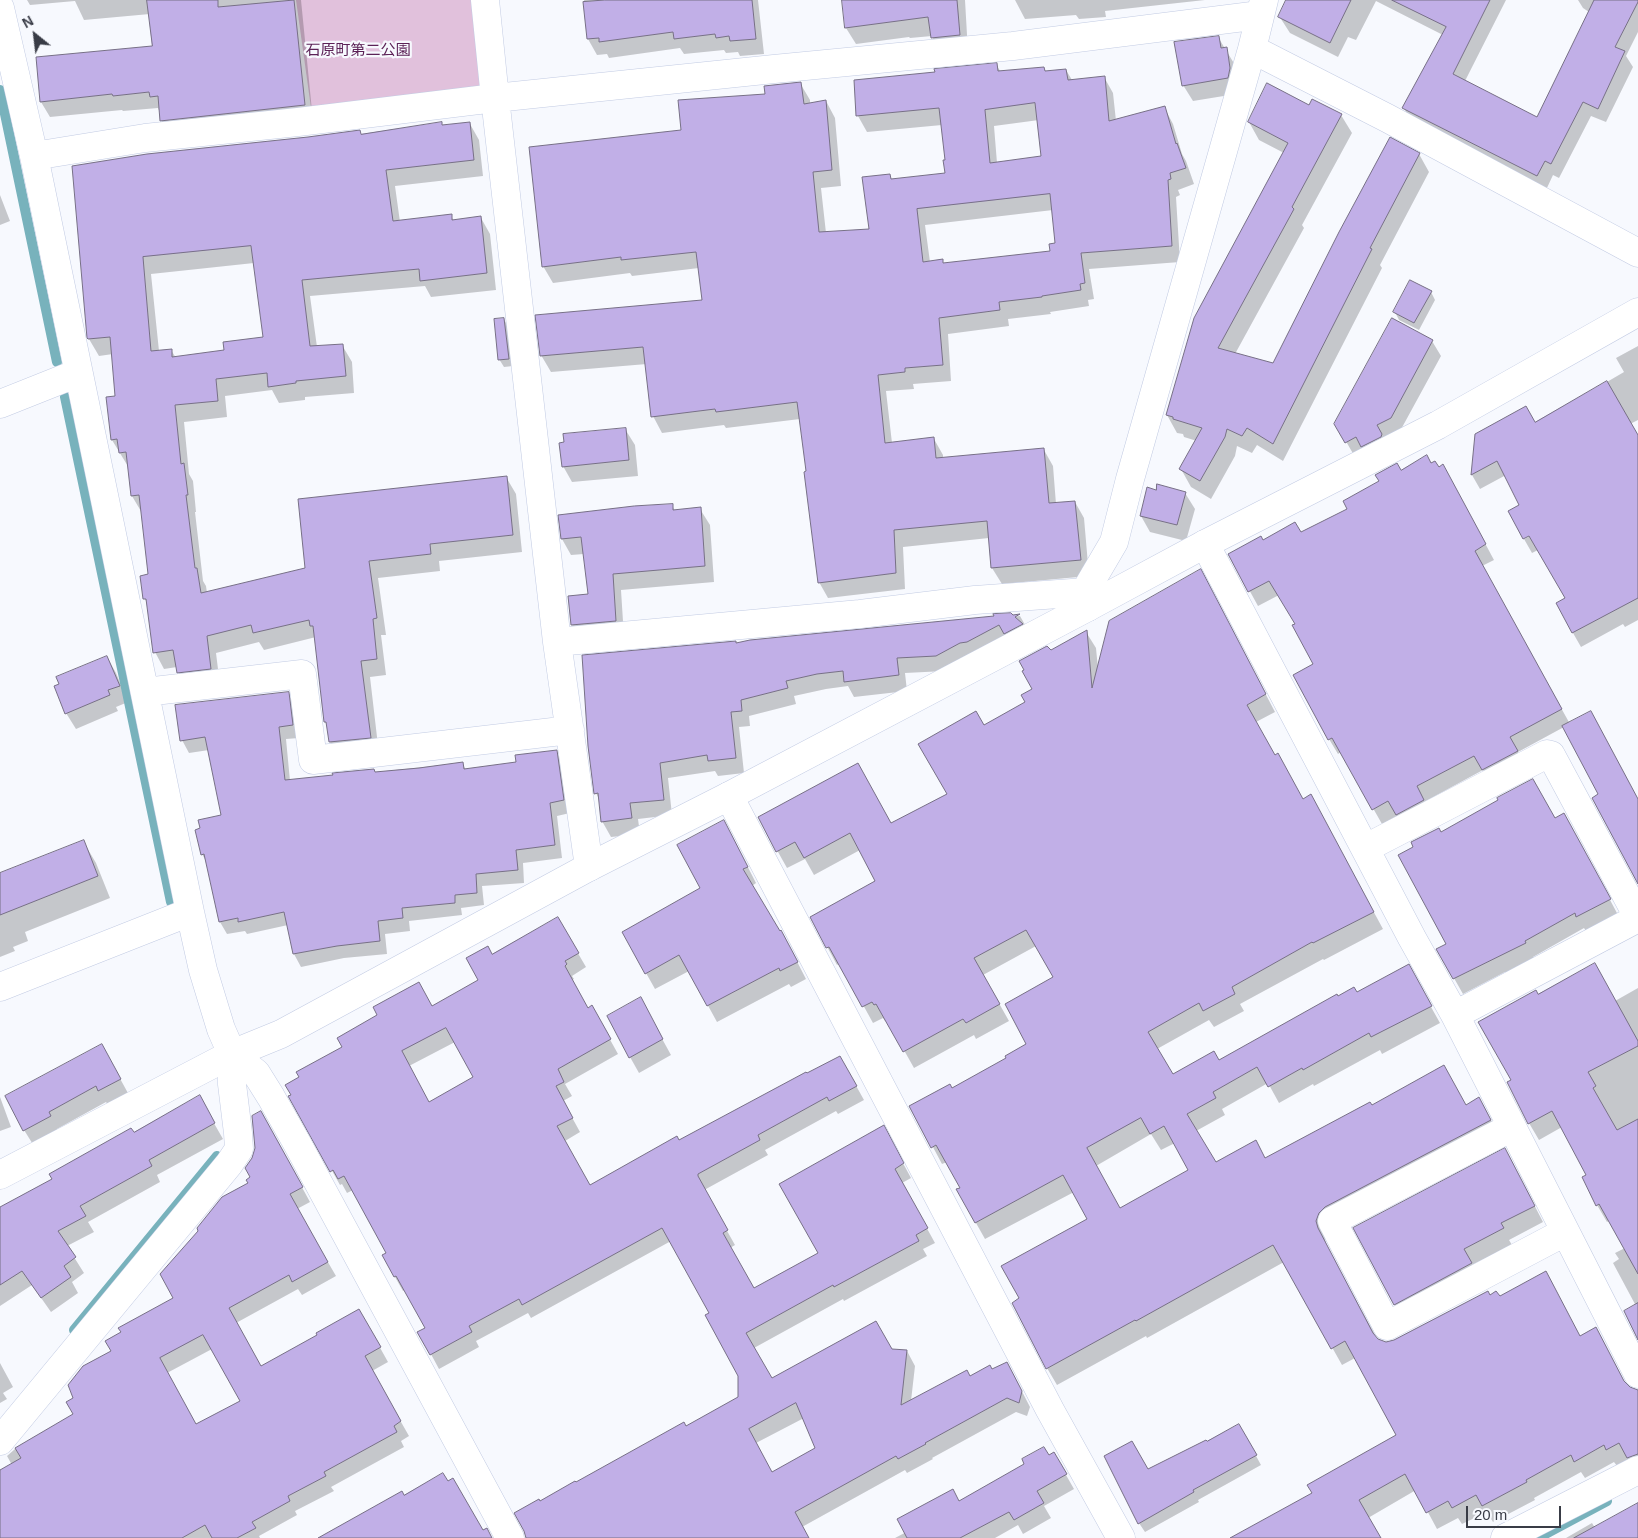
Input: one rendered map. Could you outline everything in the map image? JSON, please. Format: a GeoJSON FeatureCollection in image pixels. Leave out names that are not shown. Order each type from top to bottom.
{"type":"FeatureCollection","features":[{"type":"Feature","properties":{"kind":"street"},"geometry":{"type":"LineString","coordinates":[[485,0],[557,642],[589,867]]}},
{"type":"Feature","properties":{"kind":"street"},"geometry":{"type":"LineString","coordinates":[[0,8],[34,156],[190,912],[203,970],[221,1030],[232,1054],[232,1084],[239,1149],[229,1164],[0,1441]]}},
{"type":"Feature","properties":{"kind":"street"},"geometry":{"type":"LineString","coordinates":[[34,156],[145,138],[495,98],[1013,46],[1262,8],[1130,478],[1114,542],[1087,599]]}},
{"type":"Feature","properties":{"kind":"street"},"geometry":{"type":"LineString","coordinates":[[1252,49],[1387,118],[1638,253]]}},
{"type":"Feature","properties":{"kind":"street"},"geometry":{"type":"LineString","coordinates":[[0,1175],[232,1054],[281,1034],[589,867],[729,796],[1087,599],[1205,544],[1438,425],[1638,312]]}},
{"type":"Feature","properties":{"kind":"street"},"geometry":{"type":"LineString","coordinates":[[0,404],[78,373]]}},
{"type":"Feature","properties":{"kind":"street"},"geometry":{"type":"LineString","coordinates":[[1205,544],[1412,938],[1455,1015],[1638,1374]]}},
{"type":"Feature","properties":{"kind":"street"},"geometry":{"type":"LineString","coordinates":[[557,642],[860,614],[975,600],[1087,599]]}},
{"type":"Feature","properties":{"kind":"street"},"geometry":{"type":"LineString","coordinates":[[145,692],[302,674],[313,760],[570,730]]}},
{"type":"Feature","properties":{"kind":"street"},"geometry":{"type":"LineString","coordinates":[[1366,848],[1547,754],[1551,755],[1638,918],[1455,1015]]}},
{"type":"Feature","properties":{"kind":"street"},"geometry":{"type":"LineString","coordinates":[[729,796],[1050,1410],[1121,1538]]}},
{"type":"Feature","properties":{"kind":"street"},"geometry":{"type":"LineString","coordinates":[[0,987],[190,912]]}},
{"type":"Feature","properties":{"kind":"street"},"geometry":{"type":"LineString","coordinates":[[232,1054],[256,1073],[298,1145],[510,1538]]}},
{"type":"Feature","properties":{"kind":"street"},"geometry":{"type":"LineString","coordinates":[[1512,1128],[1332,1221],[1387,1326],[1565,1232]]}},
{"type":"Feature","properties":{"kind":"street"},"geometry":{"type":"LineString","coordinates":[[1505,1538],[1638,1470]]}},
{"type":"Feature","properties":{"kind":"green space","name":"石原町第二公園"},"geometry":{"type":"Polygon","coordinates":[[[296,0],[474,0],[483,89],[311,108],[296,0]]]}},
{"type":"Feature","properties":{"kind":"building"},"geometry":{"type":"Polygon","coordinates":[[[147,0],[218,0],[218,7],[294,0],[305,105],[160,121],[158,96],[150,97],[149,92],[40,102],[36,57],[152,46],[147,0]]]}},
{"type":"Feature","properties":{"kind":"building"},"geometry":{"type":"Polygon","coordinates":[[[605,0],[752,0],[756,39],[730,41],[729,36],[716,38],[715,34],[674,39],[673,32],[599,42],[599,38],[587,39],[583,2],[605,0]]]}},
{"type":"Feature","properties":{"kind":"building"},"geometry":{"type":"Polygon","coordinates":[[[842,0],[957,0],[960,35],[931,38],[928,17],[845,28],[842,0]]]}},
{"type":"Feature","properties":{"kind":"building"},"geometry":{"type":"Polygon","coordinates":[[[1286,0],[1351,0],[1330,43],[1278,17],[1286,0]]]}},
{"type":"Feature","properties":{"kind":"building"},"geometry":{"type":"Polygon","coordinates":[[[1392,0],[1490,0],[1453,74],[1537,117],[1594,0],[1638,0],[1638,2],[1615,47],[1625,51],[1598,109],[1583,102],[1551,164],[1545,161],[1537,176],[1402,108],[1446,27],[1392,0]]]}},
{"type":"Feature","properties":{"kind":"building"},"geometry":{"type":"Polygon","coordinates":[[[1219,36],[1221,48],[1227,47],[1230,68],[1228,78],[1182,86],[1174,42],[1219,36]]]}},
{"type":"Feature","properties":{"kind":"building"},"geometry":{"type":"Polygon","coordinates":[[[997,63],[998,71],[1044,67],[1045,71],[1066,69],[1068,80],[1105,76],[1109,121],[1165,106],[1176,144],[1186,168],[1170,173],[1171,179],[1168,180],[1172,246],[1081,253],[1085,283],[1080,284],[1081,290],[999,302],[1000,310],[939,318],[943,365],[905,368],[905,372],[878,375],[885,443],[934,437],[936,458],[1044,448],[1049,503],[1075,501],[1081,560],[991,568],[987,521],[894,530],[896,573],[818,583],[797,402],[716,412],[715,409],[651,417],[643,347],[540,356],[535,315],[702,300],[696,252],[621,260],[621,257],[542,267],[529,147],[681,130],[678,100],[765,94],[764,86],[801,82],[804,104],[826,100],[832,170],[813,172],[819,232],[869,229],[862,177],[890,174],[891,179],[945,173],[943,160],[945,160],[939,108],[856,116],[854,80],[935,72],[934,69],[997,63]],[[1035,103],[985,110],[990,163],[1041,156],[1035,103]],[[1050,194],[917,209],[923,262],[943,259],[943,263],[1050,251],[1049,244],[1055,243],[1050,194]]]}},
{"type":"Feature","properties":{"kind":"building"},"geometry":{"type":"Polygon","coordinates":[[[1267,83],[1309,105],[1312,99],[1342,114],[1292,207],[1294,209],[1218,348],[1273,363],[1339,232],[1390,137],[1420,153],[1370,248],[1372,249],[1273,444],[1247,428],[1242,436],[1227,429],[1225,437],[1200,481],[1179,469],[1202,428],[1166,415],[1194,318],[1288,143],[1248,122],[1267,83]]]}},
{"type":"Feature","properties":{"kind":"building"},"geometry":{"type":"Polygon","coordinates":[[[442,122],[442,125],[470,122],[474,160],[386,170],[393,221],[452,214],[452,220],[481,216],[487,273],[420,281],[419,269],[302,280],[310,346],[343,344],[346,376],[296,381],[296,383],[268,387],[267,373],[216,379],[218,401],[175,405],[181,464],[184,463],[188,495],[186,495],[195,568],[197,568],[201,593],[305,568],[298,499],[507,476],[513,535],[430,544],[431,554],[369,561],[377,618],[373,619],[377,659],[361,661],[371,738],[329,742],[326,722],[324,722],[313,626],[310,626],[309,620],[253,633],[251,625],[207,636],[211,669],[177,673],[173,650],[153,653],[146,599],[143,599],[140,576],[148,574],[139,495],[131,496],[126,452],[119,453],[117,439],[111,440],[106,397],[115,396],[110,337],[87,338],[72,166],[147,154],[360,130],[361,134],[442,122]],[[251,246],[143,257],[151,351],[172,349],[172,357],[224,350],[223,342],[263,337],[251,246]]]}},
{"type":"Feature","properties":{"kind":"building"},"geometry":{"type":"Polygon","coordinates":[[[1410,280],[1432,291],[1414,323],[1393,312],[1410,280]]]}},
{"type":"Feature","properties":{"kind":"building"},"geometry":{"type":"Polygon","coordinates":[[[504,318],[509,359],[498,360],[494,319],[504,318]]]}},
{"type":"Feature","properties":{"kind":"building"},"geometry":{"type":"Polygon","coordinates":[[[1392,318],[1433,340],[1391,418],[1377,425],[1382,434],[1381,437],[1361,447],[1356,437],[1345,443],[1334,424],[1392,318]]]}},
{"type":"Feature","properties":{"kind":"building"},"geometry":{"type":"Polygon","coordinates":[[[1607,381],[1638,435],[1638,598],[1572,633],[1556,603],[1565,598],[1529,536],[1523,539],[1508,511],[1519,505],[1497,461],[1471,475],[1475,434],[1526,406],[1535,422],[1607,381]]]}},
{"type":"Feature","properties":{"kind":"building"},"geometry":{"type":"Polygon","coordinates":[[[626,428],[629,460],[562,467],[559,443],[564,442],[563,434],[626,428]]]}},
{"type":"Feature","properties":{"kind":"building"},"geometry":{"type":"Polygon","coordinates":[[[1427,455],[1431,463],[1435,461],[1439,467],[1443,464],[1486,544],[1475,551],[1562,709],[1510,737],[1518,751],[1482,770],[1474,756],[1417,786],[1424,800],[1396,815],[1388,801],[1372,810],[1332,738],[1328,740],[1293,675],[1313,664],[1292,625],[1295,624],[1269,581],[1248,592],[1228,554],[1261,536],[1263,540],[1295,522],[1301,532],[1347,509],[1343,501],[1379,481],[1375,475],[1397,463],[1401,470],[1427,455]]]}},
{"type":"Feature","properties":{"kind":"building"},"geometry":{"type":"Polygon","coordinates":[[[1157,484],[1186,492],[1177,525],[1140,516],[1147,487],[1156,490],[1157,484]]]}},
{"type":"Feature","properties":{"kind":"building"},"geometry":{"type":"Polygon","coordinates":[[[673,504],[673,510],[701,507],[705,566],[613,574],[616,621],[571,625],[568,596],[588,594],[581,537],[561,539],[558,515],[634,506],[673,504]]]}},
{"type":"Feature","properties":{"kind":"building"},"geometry":{"type":"Polygon","coordinates":[[[1201,569],[1266,694],[1247,705],[1275,755],[1278,753],[1303,799],[1311,794],[1374,912],[1312,942],[1232,987],[1235,994],[1203,1011],[1199,1003],[1148,1032],[1173,1074],[1214,1051],[1219,1060],[1337,994],[1338,996],[1354,987],[1357,992],[1409,964],[1432,1006],[1371,1037],[1369,1033],[1303,1070],[1302,1068],[1268,1087],[1257,1067],[1213,1092],[1216,1098],[1187,1114],[1216,1162],[1256,1140],[1265,1158],[1370,1102],[1372,1105],[1444,1065],[1466,1105],[1479,1097],[1491,1120],[1325,1207],[1319,1213],[1316,1221],[1318,1228],[1373,1333],[1378,1339],[1386,1342],[1394,1340],[1488,1291],[1490,1295],[1496,1291],[1500,1296],[1546,1271],[1580,1336],[1596,1327],[1624,1381],[1630,1387],[1638,1390],[1638,1454],[1627,1458],[1619,1443],[1606,1450],[1604,1445],[1574,1462],[1571,1455],[1526,1480],[1527,1482],[1482,1506],[1476,1495],[1452,1508],[1448,1501],[1426,1513],[1405,1474],[1359,1500],[1381,1538],[1230,1538],[1312,1493],[1307,1485],[1396,1435],[1345,1341],[1331,1349],[1273,1245],[1046,1369],[1012,1303],[1019,1298],[1001,1266],[1087,1219],[1063,1175],[975,1223],[956,1189],[960,1188],[936,1145],[931,1148],[909,1106],[950,1084],[952,1088],[1006,1058],[1005,1056],[1026,1044],[1005,1004],[1053,977],[1026,930],[974,958],[1000,1004],[966,1023],[963,1019],[903,1052],[876,1004],[874,1005],[872,1002],[862,1007],[829,947],[826,948],[810,917],[875,881],[850,833],[804,858],[795,842],[776,852],[758,817],[858,763],[891,823],[947,794],[918,744],[976,711],[984,725],[1025,702],[1021,695],[1032,689],[1019,661],[1047,646],[1051,650],[1087,630],[1092,688],[1109,621],[1201,569]],[[1141,1118],[1087,1148],[1120,1208],[1188,1170],[1164,1126],[1150,1134],[1141,1118]]]}},
{"type":"Feature","properties":{"kind":"building"},"geometry":{"type":"Polygon","coordinates":[[[1011,613],[1013,615],[1020,614],[1015,617],[1023,624],[1004,634],[999,625],[936,656],[897,658],[899,675],[844,682],[843,671],[817,674],[786,681],[788,688],[741,700],[742,711],[731,712],[736,758],[708,761],[707,755],[660,763],[664,800],[630,803],[632,818],[601,822],[598,793],[594,794],[588,746],[582,655],[736,641],[736,643],[1011,613]]]}},
{"type":"Feature","properties":{"kind":"building"},"geometry":{"type":"Polygon","coordinates":[[[107,656],[120,686],[108,690],[110,695],[65,714],[54,686],[59,684],[56,677],[107,656]]]}},
{"type":"Feature","properties":{"kind":"building"},"geometry":{"type":"Polygon","coordinates":[[[289,692],[293,725],[279,727],[285,780],[333,775],[332,773],[374,769],[375,772],[463,762],[464,769],[516,762],[515,755],[557,750],[564,800],[550,803],[555,845],[516,850],[518,870],[476,874],[477,893],[455,895],[455,903],[402,908],[403,918],[378,921],[380,941],[293,954],[284,912],[238,922],[238,918],[219,922],[204,854],[201,855],[195,830],[200,828],[198,820],[221,815],[205,737],[180,741],[175,705],[289,692]]]}},
{"type":"Feature","properties":{"kind":"building"},"geometry":{"type":"Polygon","coordinates":[[[1591,711],[1638,799],[1638,884],[1592,798],[1598,794],[1562,726],[1591,711]]]}},
{"type":"Feature","properties":{"kind":"building"},"geometry":{"type":"Polygon","coordinates":[[[1533,779],[1555,818],[1564,813],[1611,899],[1576,917],[1575,913],[1525,941],[1526,943],[1453,979],[1436,949],[1446,944],[1398,855],[1413,847],[1411,842],[1439,828],[1441,832],[1498,800],[1497,798],[1533,779]]]}},
{"type":"Feature","properties":{"kind":"building"},"geometry":{"type":"Polygon","coordinates":[[[724,820],[748,867],[743,869],[781,930],[798,962],[780,971],[779,968],[707,1006],[679,955],[645,974],[622,932],[700,888],[677,845],[724,820]]]}},
{"type":"Feature","properties":{"kind":"building"},"geometry":{"type":"Polygon","coordinates":[[[84,840],[98,876],[0,915],[0,873],[84,840]]]}},
{"type":"Feature","properties":{"kind":"building"},"geometry":{"type":"Polygon","coordinates":[[[558,917],[579,953],[565,961],[567,964],[565,966],[588,1008],[592,1005],[611,1039],[558,1069],[564,1082],[556,1086],[573,1118],[557,1126],[590,1185],[677,1136],[679,1140],[806,1072],[840,1056],[857,1086],[829,1101],[827,1097],[758,1135],[760,1140],[698,1174],[728,1230],[723,1233],[754,1288],[818,1253],[779,1184],[884,1125],[904,1163],[895,1169],[928,1228],[916,1235],[919,1241],[834,1287],[833,1285],[746,1333],[772,1378],[876,1321],[892,1349],[907,1350],[901,1405],[967,1370],[970,1376],[990,1365],[992,1369],[1007,1362],[1022,1391],[1019,1403],[1007,1398],[926,1444],[898,1459],[896,1456],[795,1512],[809,1538],[526,1538],[514,1513],[576,1482],[684,1422],[686,1426],[738,1397],[738,1376],[705,1315],[709,1313],[662,1228],[522,1305],[519,1299],[469,1326],[472,1332],[430,1355],[417,1332],[425,1328],[382,1255],[386,1253],[344,1176],[338,1179],[333,1170],[330,1172],[288,1096],[291,1095],[285,1085],[299,1077],[296,1072],[342,1047],[337,1038],[377,1015],[373,1007],[419,982],[432,1006],[478,980],[466,958],[488,946],[492,954],[558,917]],[[446,1028],[402,1051],[429,1102],[473,1077],[446,1028]],[[796,1403],[749,1429],[772,1472],[815,1448],[796,1403]]]}},
{"type":"Feature","properties":{"kind":"building"},"geometry":{"type":"Polygon","coordinates":[[[1595,963],[1638,1041],[1638,1046],[1588,1072],[1596,1086],[1593,1088],[1617,1130],[1638,1119],[1638,1274],[1599,1204],[1596,1206],[1582,1177],[1586,1175],[1552,1111],[1528,1124],[1507,1082],[1511,1080],[1478,1022],[1536,990],[1538,994],[1595,963]]]}},
{"type":"Feature","properties":{"kind":"building"},"geometry":{"type":"Polygon","coordinates":[[[641,997],[663,1039],[629,1058],[607,1016],[641,997]]]}},
{"type":"Feature","properties":{"kind":"building"},"geometry":{"type":"Polygon","coordinates":[[[102,1044],[121,1079],[98,1091],[96,1086],[49,1112],[51,1116],[23,1131],[5,1096],[102,1044]]]}},
{"type":"Feature","properties":{"kind":"building"},"geometry":{"type":"Polygon","coordinates":[[[200,1095],[215,1123],[149,1160],[152,1166],[80,1206],[86,1216],[58,1231],[76,1257],[64,1266],[71,1277],[41,1298],[22,1271],[0,1285],[0,1207],[52,1179],[49,1174],[131,1128],[134,1132],[200,1095]]]}},
{"type":"Feature","properties":{"kind":"building"},"geometry":{"type":"Polygon","coordinates":[[[261,1111],[303,1187],[290,1194],[328,1262],[292,1282],[289,1275],[229,1308],[261,1366],[359,1309],[381,1347],[365,1356],[401,1421],[394,1426],[397,1432],[324,1472],[326,1476],[288,1496],[290,1501],[252,1522],[256,1528],[237,1538],[212,1538],[205,1525],[182,1538],[0,1538],[0,1470],[21,1458],[15,1448],[73,1414],[66,1402],[73,1398],[68,1385],[83,1366],[111,1351],[105,1341],[121,1332],[118,1328],[173,1298],[160,1274],[198,1231],[197,1228],[222,1197],[248,1183],[246,1180],[250,1177],[245,1168],[252,1158],[255,1148],[252,1116],[261,1111]],[[203,1335],[160,1358],[196,1424],[240,1401],[203,1335]]]}},
{"type":"Feature","properties":{"kind":"building"},"geometry":{"type":"Polygon","coordinates":[[[1505,1148],[1535,1206],[1501,1223],[1504,1228],[1464,1249],[1472,1263],[1394,1305],[1353,1228],[1505,1148]]]}},
{"type":"Feature","properties":{"kind":"building"},"geometry":{"type":"Polygon","coordinates":[[[1638,1303],[1638,1340],[1624,1311],[1638,1303]]]}},
{"type":"Feature","properties":{"kind":"building"},"geometry":{"type":"Polygon","coordinates":[[[1239,1424],[1257,1455],[1193,1490],[1194,1492],[1138,1524],[1104,1456],[1132,1441],[1148,1469],[1239,1424]]]}},
{"type":"Feature","properties":{"kind":"building"},"geometry":{"type":"Polygon","coordinates":[[[1044,1447],[1049,1455],[1054,1452],[1067,1474],[1037,1491],[1044,1503],[1014,1520],[1009,1512],[960,1538],[907,1538],[897,1519],[953,1489],[959,1501],[1024,1464],[1022,1459],[1044,1447]]]}},
{"type":"Feature","properties":{"kind":"building"},"geometry":{"type":"Polygon","coordinates":[[[443,1473],[448,1481],[453,1478],[483,1530],[487,1528],[492,1538],[318,1538],[402,1491],[404,1495],[443,1473]]]}},
{"type":"Feature","properties":{"kind":"building"},"geometry":{"type":"Polygon","coordinates":[[[1638,1503],[1638,1538],[1574,1538],[1638,1503]]]}},
{"type":"Feature","properties":{"kind":"waterway"},"geometry":{"type":"LineString","coordinates":[[0,90],[57,362]]}},
{"type":"Feature","properties":{"kind":"waterway"},"geometry":{"type":"LineString","coordinates":[[65,397],[171,902]]}},
{"type":"Feature","properties":{"kind":"waterway"},"geometry":{"type":"LineString","coordinates":[[74,1330],[217,1156]]}},
{"type":"Feature","properties":{"kind":"waterway"},"geometry":{"type":"LineString","coordinates":[[1538,1538],[1607,1501]]}}]}
